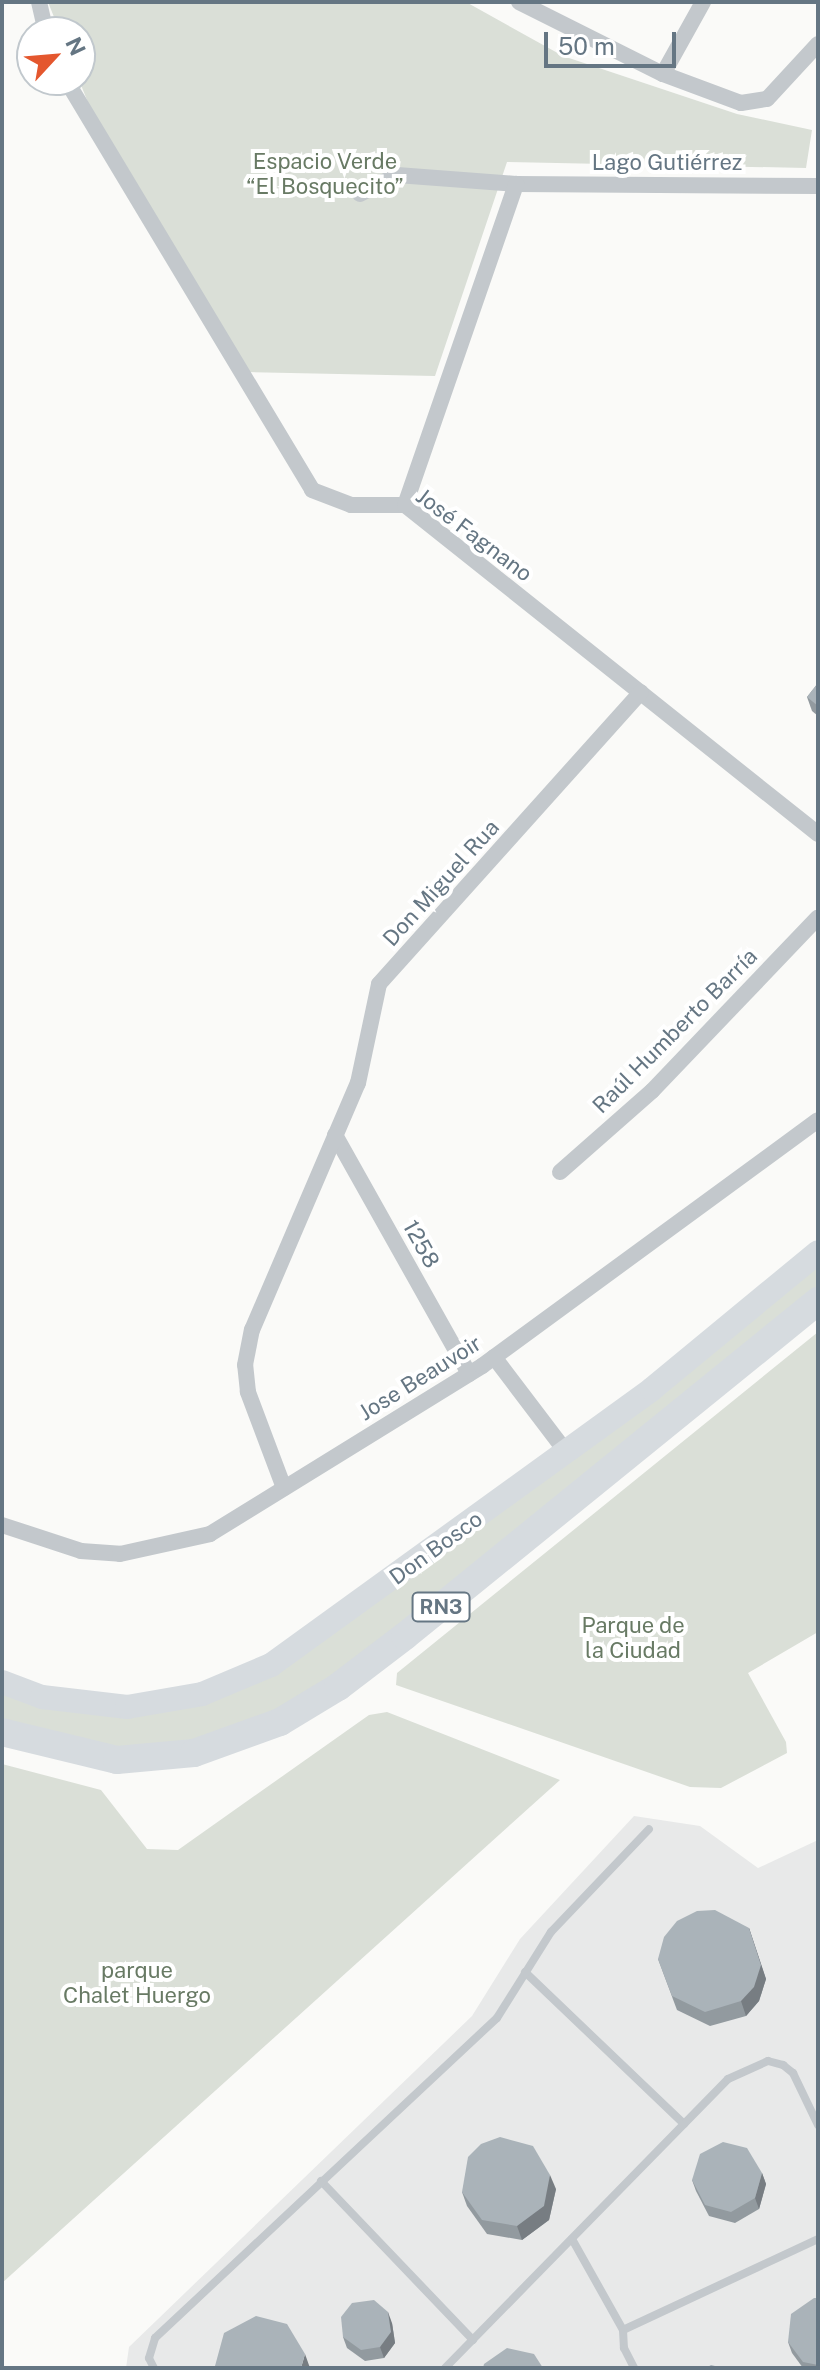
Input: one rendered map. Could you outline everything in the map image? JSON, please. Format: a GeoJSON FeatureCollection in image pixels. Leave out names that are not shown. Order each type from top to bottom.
{"type":"FeatureCollection","features":[{"type":"Feature","properties":{"kind":"highway","name":"RN3"},"geometry":{"type":"LineString","coordinates":[[2,1732],[117,1760],[194,1753],[280,1722],[338,1687],[405,1636],[818,1301]]}},
{"type":"Feature","properties":{"kind":"highway","name":"RN3"},"geometry":{"type":"LineString","coordinates":[[2,1750],[97,1774],[140,1774],[233,1760],[275,1745],[362,1689],[818,1323]]}},
{"type":"Feature","properties":{"kind":"main road","name":"Don Bosco"},"geometry":{"type":"LineString","coordinates":[[2,1682],[42,1697],[127,1707],[202,1694],[241,1681],[300,1647],[567,1453],[818,1252]]}},
{"type":"Feature","properties":{"kind":"street"},"geometry":{"type":"LineString","coordinates":[[519,2],[663,74],[741,103],[767,99],[818,44]]}},
{"type":"Feature","properties":{"kind":"street"},"geometry":{"type":"LineString","coordinates":[[663,74],[703,2]]}},
{"type":"Feature","properties":{"kind":"street","name":"José Fagnano"},"geometry":{"type":"LineString","coordinates":[[75,96],[299,475],[312,490],[351,505],[405,505],[818,834]]}},
{"type":"Feature","properties":{"kind":"street","name":"Lago Gutiérrez"},"geometry":{"type":"LineString","coordinates":[[360,194],[397,175],[516,184],[818,186]]}},
{"type":"Feature","properties":{"kind":"street"},"geometry":{"type":"LineString","coordinates":[[405,505],[516,184]]}},
{"type":"Feature","properties":{"kind":"street","name":"Don Miguel Rua"},"geometry":{"type":"LineString","coordinates":[[284,1488],[248,1392],[245,1365],[252,1330],[358,1083],[379,984],[641,692]]}},
{"type":"Feature","properties":{"kind":"street","name":"Raúl Humberto Barría"},"geometry":{"type":"LineString","coordinates":[[560,1172],[652,1091],[818,917]]}},
{"type":"Feature","properties":{"kind":"street","name":"Jose Beauvoir"},"geometry":{"type":"LineString","coordinates":[[2,1525],[81,1551],[135,1552],[210,1534],[494,1357],[818,1120]]}},
{"type":"Feature","properties":{"kind":"street","name":"1258"},"geometry":{"type":"LineString","coordinates":[[335,1135],[469,1374]]}},
{"type":"Feature","properties":{"kind":"street"},"geometry":{"type":"LineString","coordinates":[[494,1357],[567,1453]]}},
{"type":"Feature","properties":{"kind":"lane"},"geometry":{"type":"LineString","coordinates":[[154,2368],[149,2358],[155,2338],[497,2018],[551,1932],[649,1829]]}},
{"type":"Feature","properties":{"kind":"lane"},"geometry":{"type":"LineString","coordinates":[[525,1972],[684,2124]]}},
{"type":"Feature","properties":{"kind":"lane"},"geometry":{"type":"LineString","coordinates":[[445,2368],[728,2079],[768,2061],[793,2073],[818,2125]]}},
{"type":"Feature","properties":{"kind":"lane"},"geometry":{"type":"LineString","coordinates":[[321,2181],[473,2340]]}},
{"type":"Feature","properties":{"kind":"lane"},"geometry":{"type":"LineString","coordinates":[[572,2239],[623,2330],[624,2348],[634,2368]]}},
{"type":"Feature","properties":{"kind":"lane"},"geometry":{"type":"LineString","coordinates":[[623,2330],[818,2239]]}},
{"type":"Feature","properties":{"kind":"shaded area"},"geometry":{"type":"Polygon","coordinates":[[[634,1816],[700,1826],[758,1868],[818,1840],[818,2368],[126,2368],[129,2347],[472,2016],[520,1939],[634,1816]]]}},
{"type":"Feature","properties":{"kind":"green space","name":"Espacio Verde “El Bosquecito”"},"geometry":{"type":"Polygon","coordinates":[[[48,2],[466,2],[563,56],[737,114],[812,130],[806,168],[507,162],[435,376],[248,372],[93,115],[85,96],[96,96],[96,16],[54,16],[48,2]]]}},
{"type":"Feature","properties":{"kind":"green space"},"geometry":{"type":"Polygon","coordinates":[[[818,1252],[818,1301],[338,1687],[160,1757],[2,1732],[2,1682],[87,1705],[241,1681],[818,1252]]]}},
{"type":"Feature","properties":{"kind":"green space","name":"Parque de la Ciudad"},"geometry":{"type":"Polygon","coordinates":[[[818,1332],[818,1632],[748,1673],[786,1742],[787,1753],[721,1788],[690,1787],[396,1685],[397,1673],[818,1332]]]}},
{"type":"Feature","properties":{"kind":"green space","name":"parque Chalet Huergo"},"geometry":{"type":"Polygon","coordinates":[[[387,1712],[560,1780],[2,2283],[2,1764],[101,1790],[147,1849],[178,1850],[369,1715],[387,1712]]]}},
{"type":"Feature","properties":{"kind":"building"},"geometry":{"type":"Polygon","coordinates":[[[818,683],[818,706],[807,697],[818,683]]]}},
{"type":"Feature","properties":{"kind":"building"},"geometry":{"type":"Polygon","coordinates":[[[715,1910],[749,1928],[761,1965],[754,1987],[741,2001],[705,2012],[672,1996],[658,1959],[664,1937],[677,1921],[697,1911],[715,1910]]]}},
{"type":"Feature","properties":{"kind":"building"},"geometry":{"type":"Polygon","coordinates":[[[500,2137],[533,2146],[550,2175],[544,2206],[517,2226],[482,2220],[462,2192],[468,2157],[481,2144],[500,2137]]]}},
{"type":"Feature","properties":{"kind":"building"},"geometry":{"type":"Polygon","coordinates":[[[723,2142],[747,2148],[762,2173],[755,2198],[731,2212],[705,2205],[692,2180],[700,2154],[723,2142]]]}},
{"type":"Feature","properties":{"kind":"building"},"geometry":{"type":"Polygon","coordinates":[[[818,2298],[818,2365],[803,2362],[788,2342],[791,2314],[818,2298]]]}},
{"type":"Feature","properties":{"kind":"building"},"geometry":{"type":"Polygon","coordinates":[[[374,2300],[388,2312],[391,2332],[380,2347],[361,2350],[343,2337],[341,2317],[352,2303],[374,2300]]]}},
{"type":"Feature","properties":{"kind":"building"},"geometry":{"type":"Polygon","coordinates":[[[256,2316],[287,2324],[305,2354],[301,2368],[215,2366],[224,2333],[256,2316]]]}},
{"type":"Feature","properties":{"kind":"building"},"geometry":{"type":"Polygon","coordinates":[[[507,2348],[534,2354],[543,2368],[483,2368],[484,2364],[507,2348]]]}}]}
